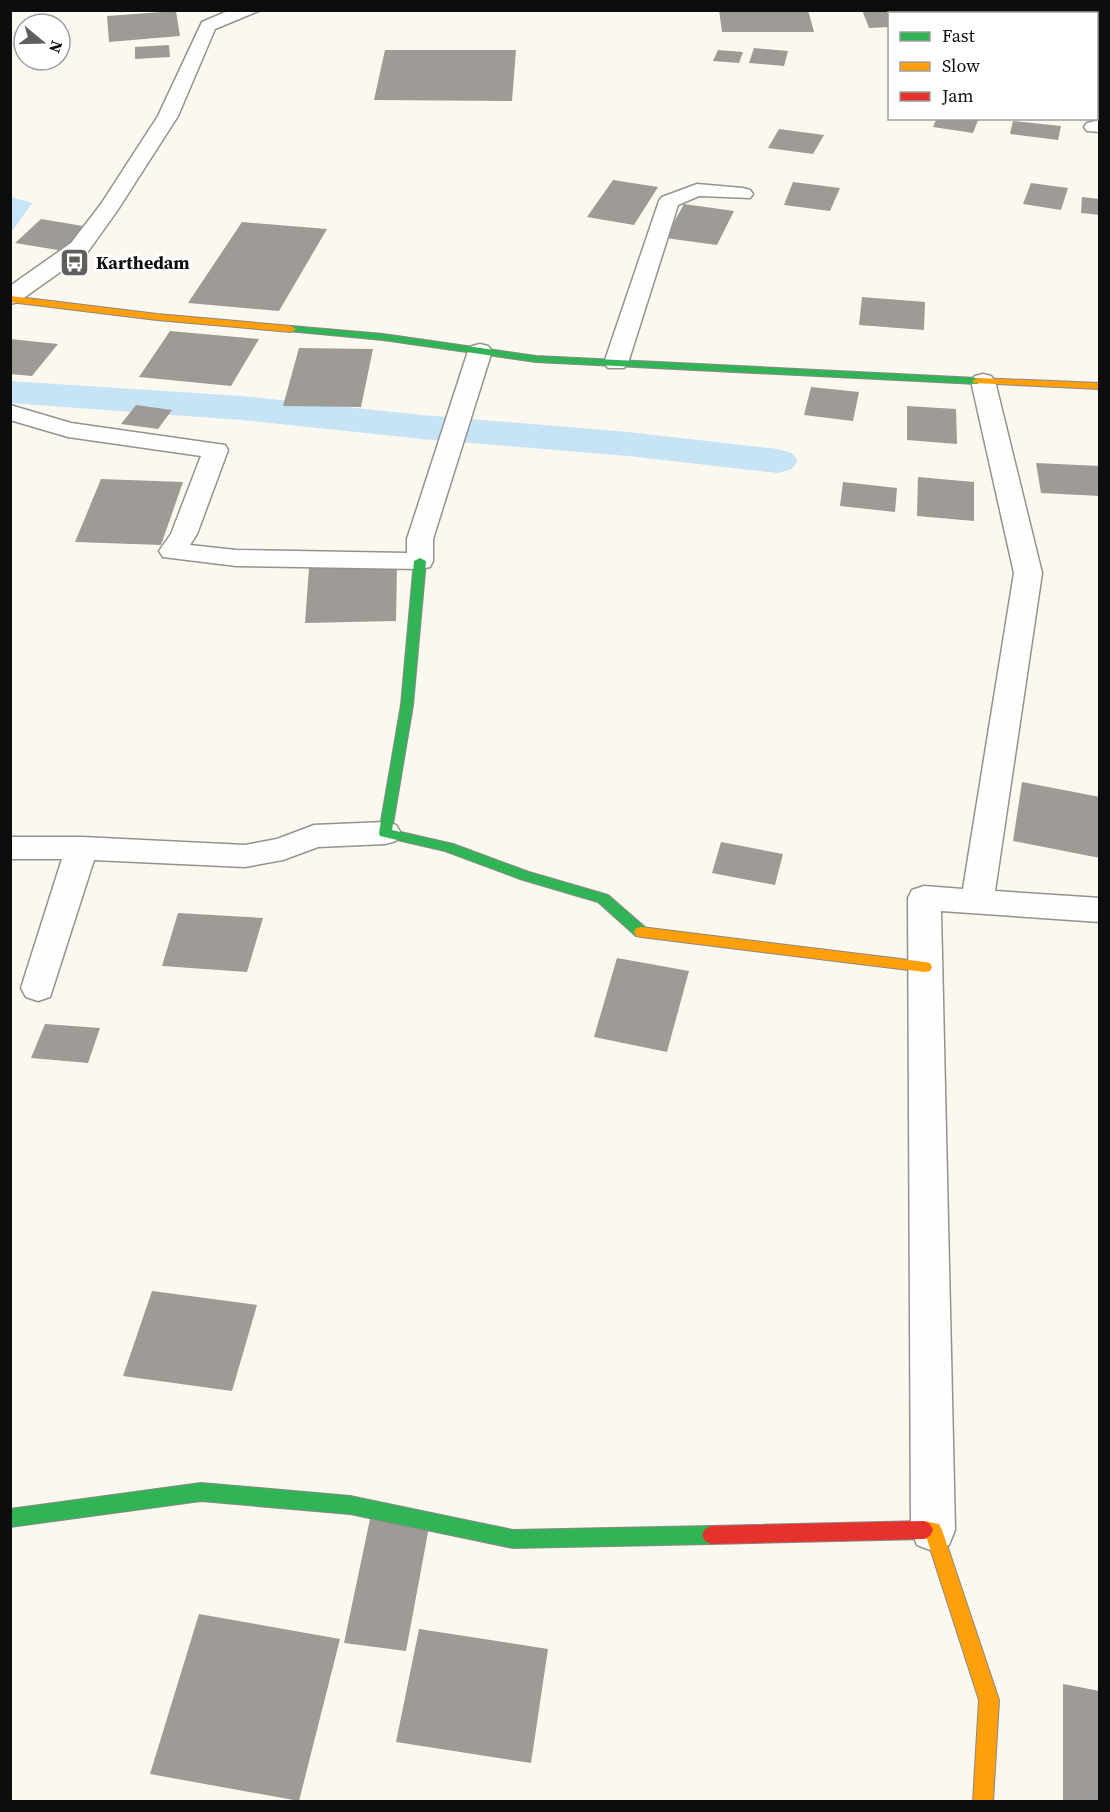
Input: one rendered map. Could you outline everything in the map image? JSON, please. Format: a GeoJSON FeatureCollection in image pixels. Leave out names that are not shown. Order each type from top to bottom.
{"type":"FeatureCollection","features":[{"type":"Feature","properties":{"kind":"street"},"geometry":{"type":"LineString","coordinates":[[10,298],[79,248],[98,224],[168,116],[212,16],[253,10]]}},
{"type":"Feature","properties":{"kind":"street"},"geometry":{"type":"LineString","coordinates":[[616,363],[669,201],[697,190],[743,194]]}},
{"type":"Feature","properties":{"kind":"street"},"geometry":{"type":"LineString","coordinates":[[10,298],[157,317],[383,337],[536,359],[1100,387]]}},
{"type":"Feature","properties":{"kind":"street"},"geometry":{"type":"LineString","coordinates":[[385,832],[407,705],[420,539],[480,351]]}},
{"type":"Feature","properties":{"kind":"street"},"geometry":{"type":"LineString","coordinates":[[977,902],[1028,573],[982,381]]}},
{"type":"Feature","properties":{"kind":"street"},"geometry":{"type":"LineString","coordinates":[[10,412],[68,430],[216,450],[184,534],[172,551],[236,558],[420,561]]}},
{"type":"Feature","properties":{"kind":"street"},"geometry":{"type":"LineString","coordinates":[[10,848],[245,856],[284,849],[314,836],[385,832],[448,846],[525,876],[603,898],[643,934],[925,967]]}},
{"type":"Feature","properties":{"kind":"street"},"geometry":{"type":"LineString","coordinates":[[38,988],[82,849]]}},
{"type":"Feature","properties":{"kind":"street"},"geometry":{"type":"LineString","coordinates":[[983,1802],[989,1700],[933,1530],[924,898],[1100,910]]}},
{"type":"Feature","properties":{"kind":"street"},"geometry":{"type":"LineString","coordinates":[[10,1518],[201,1492],[350,1505],[513,1539],[933,1530]]}},
{"type":"Feature","properties":{"kind":"water"},"geometry":{"type":"Polygon","coordinates":[[[10,197],[32,203],[11,233],[10,197]]]}},
{"type":"Feature","properties":{"kind":"building"},"geometry":{"type":"Polygon","coordinates":[[[719,10],[808,10],[814,32],[722,32],[719,10]]]}},
{"type":"Feature","properties":{"kind":"building"},"geometry":{"type":"Polygon","coordinates":[[[862,10],[893,10],[894,12],[888,12],[888,27],[869,28],[862,10]]]}},
{"type":"Feature","properties":{"kind":"building"},"geometry":{"type":"Polygon","coordinates":[[[176,11],[180,36],[109,42],[107,16],[176,11]]]}},
{"type":"Feature","properties":{"kind":"building"},"geometry":{"type":"Polygon","coordinates":[[[169,45],[170,57],[135,59],[135,47],[169,45]]]}},
{"type":"Feature","properties":{"kind":"building"},"geometry":{"type":"Polygon","coordinates":[[[754,48],[788,51],[784,66],[749,63],[754,48]]]}},
{"type":"Feature","properties":{"kind":"building"},"geometry":{"type":"Polygon","coordinates":[[[385,50],[516,50],[512,101],[374,100],[385,50]]]}},
{"type":"Feature","properties":{"kind":"building"},"geometry":{"type":"Polygon","coordinates":[[[718,50],[743,52],[739,63],[713,61],[718,50]]]}},
{"type":"Feature","properties":{"kind":"building"},"geometry":{"type":"Polygon","coordinates":[[[936,120],[978,120],[973,133],[933,127],[936,120]]]}},
{"type":"Feature","properties":{"kind":"building"},"geometry":{"type":"Polygon","coordinates":[[[1013,121],[1061,126],[1058,140],[1010,134],[1013,121]]]}},
{"type":"Feature","properties":{"kind":"building"},"geometry":{"type":"Polygon","coordinates":[[[779,129],[824,135],[813,154],[768,148],[779,129]]]}},
{"type":"Feature","properties":{"kind":"building"},"geometry":{"type":"Polygon","coordinates":[[[613,180],[658,187],[634,225],[587,217],[613,180]]]}},
{"type":"Feature","properties":{"kind":"building"},"geometry":{"type":"Polygon","coordinates":[[[793,182],[840,188],[830,211],[784,205],[793,182]]]}},
{"type":"Feature","properties":{"kind":"building"},"geometry":{"type":"Polygon","coordinates":[[[1031,183],[1068,188],[1061,210],[1023,204],[1031,183]]]}},
{"type":"Feature","properties":{"kind":"building"},"geometry":{"type":"Polygon","coordinates":[[[1082,197],[1100,199],[1100,215],[1081,213],[1082,197]]]}},
{"type":"Feature","properties":{"kind":"building"},"geometry":{"type":"Polygon","coordinates":[[[684,204],[734,211],[717,245],[665,238],[684,204]]]}},
{"type":"Feature","properties":{"kind":"building"},"geometry":{"type":"Polygon","coordinates":[[[41,219],[89,227],[64,251],[15,243],[41,219]]]}},
{"type":"Feature","properties":{"kind":"building"},"geometry":{"type":"Polygon","coordinates":[[[242,222],[327,229],[279,311],[188,303],[242,222]]]}},
{"type":"Feature","properties":{"kind":"building"},"geometry":{"type":"Polygon","coordinates":[[[862,297],[925,302],[924,330],[859,325],[862,297]]]}},
{"type":"Feature","properties":{"kind":"building"},"geometry":{"type":"Polygon","coordinates":[[[170,331],[259,339],[231,386],[139,377],[170,331]]]}},
{"type":"Feature","properties":{"kind":"building"},"geometry":{"type":"Polygon","coordinates":[[[10,339],[58,344],[32,376],[10,374],[10,339]]]}},
{"type":"Feature","properties":{"kind":"building"},"geometry":{"type":"Polygon","coordinates":[[[299,348],[373,349],[361,407],[283,406],[299,348]]]}},
{"type":"Feature","properties":{"kind":"building"},"geometry":{"type":"Polygon","coordinates":[[[811,387],[859,392],[853,421],[804,415],[811,387]]]}},
{"type":"Feature","properties":{"kind":"building"},"geometry":{"type":"Polygon","coordinates":[[[136,405],[172,410],[158,429],[121,424],[136,405]]]}},
{"type":"Feature","properties":{"kind":"building"},"geometry":{"type":"Polygon","coordinates":[[[907,406],[956,409],[957,444],[907,440],[907,406]]]}},
{"type":"Feature","properties":{"kind":"building"},"geometry":{"type":"Polygon","coordinates":[[[1036,463],[1100,466],[1100,496],[1041,493],[1036,463]]]}},
{"type":"Feature","properties":{"kind":"building"},"geometry":{"type":"Polygon","coordinates":[[[918,477],[974,482],[974,521],[917,516],[918,477]]]}},
{"type":"Feature","properties":{"kind":"building"},"geometry":{"type":"Polygon","coordinates":[[[101,479],[183,482],[161,545],[75,542],[101,479]]]}},
{"type":"Feature","properties":{"kind":"building"},"geometry":{"type":"Polygon","coordinates":[[[843,482],[897,488],[895,512],[840,506],[843,482]]]}},
{"type":"Feature","properties":{"kind":"building"},"geometry":{"type":"Polygon","coordinates":[[[397,565],[396,621],[305,623],[309,568],[397,565]]]}},
{"type":"Feature","properties":{"kind":"building"},"geometry":{"type":"Polygon","coordinates":[[[1022,782],[1100,797],[1100,858],[1013,841],[1022,782]]]}},
{"type":"Feature","properties":{"kind":"building"},"geometry":{"type":"Polygon","coordinates":[[[721,842],[783,854],[775,885],[712,873],[721,842]]]}},
{"type":"Feature","properties":{"kind":"building"},"geometry":{"type":"Polygon","coordinates":[[[178,913],[263,918],[247,972],[162,966],[178,913]]]}},
{"type":"Feature","properties":{"kind":"building"},"geometry":{"type":"Polygon","coordinates":[[[617,958],[689,971],[667,1052],[594,1037],[617,958]]]}},
{"type":"Feature","properties":{"kind":"building"},"geometry":{"type":"Polygon","coordinates":[[[45,1024],[100,1028],[88,1063],[31,1058],[45,1024]]]}},
{"type":"Feature","properties":{"kind":"building"},"geometry":{"type":"Polygon","coordinates":[[[152,1291],[257,1305],[232,1391],[123,1376],[152,1291]]]}},
{"type":"Feature","properties":{"kind":"building"},"geometry":{"type":"Polygon","coordinates":[[[370,1519],[429,1527],[406,1651],[344,1643],[370,1519]]]}},
{"type":"Feature","properties":{"kind":"building"},"geometry":{"type":"Polygon","coordinates":[[[199,1614],[340,1639],[299,1801],[150,1774],[199,1614]]]}},
{"type":"Feature","properties":{"kind":"building"},"geometry":{"type":"Polygon","coordinates":[[[419,1629],[548,1649],[531,1763],[396,1742],[419,1629]]]}},
{"type":"Feature","properties":{"kind":"building"},"geometry":{"type":"Polygon","coordinates":[[[1063,1684],[1100,1691],[1100,1802],[1063,1802],[1063,1684]]]}},
{"type":"Feature","properties":{"kind":"waterway"},"geometry":{"type":"LineString","coordinates":[[10,392],[241,408],[422,427],[628,444],[778,461]]}},
{"type":"Feature","properties":{"kind":"traffic: fast"},"geometry":{"type":"LineString","coordinates":[[291,329],[383,337],[536,359],[977,381]]}},
{"type":"Feature","properties":{"kind":"traffic: fast"},"geometry":{"type":"LineString","coordinates":[[420,561],[407,705],[385,833],[448,847],[525,876],[603,898],[641,932]]}},
{"type":"Feature","properties":{"kind":"traffic: fast"},"geometry":{"type":"LineString","coordinates":[[10,1518],[201,1492],[350,1505],[513,1539],[711,1535]]}},
{"type":"Feature","properties":{"kind":"traffic: slow"},"geometry":{"type":"LineString","coordinates":[[10,299],[157,317],[291,329]]}},
{"type":"Feature","properties":{"kind":"traffic: slow"},"geometry":{"type":"LineString","coordinates":[[977,381],[1100,386]]}},
{"type":"Feature","properties":{"kind":"traffic: slow"},"geometry":{"type":"LineString","coordinates":[[641,932],[925,967]]}},
{"type":"Feature","properties":{"kind":"traffic: slow"},"geometry":{"type":"LineString","coordinates":[[924,1530],[933,1530],[989,1700],[983,1802]]}},
{"type":"Feature","properties":{"kind":"traffic: jam"},"geometry":{"type":"LineString","coordinates":[[711,1535],[924,1530]]}},
{"type":"Feature","properties":{"kind":"place","name":"Karthedam"},"geometry":{"type":"Point","coordinates":[75,263]}}]}
